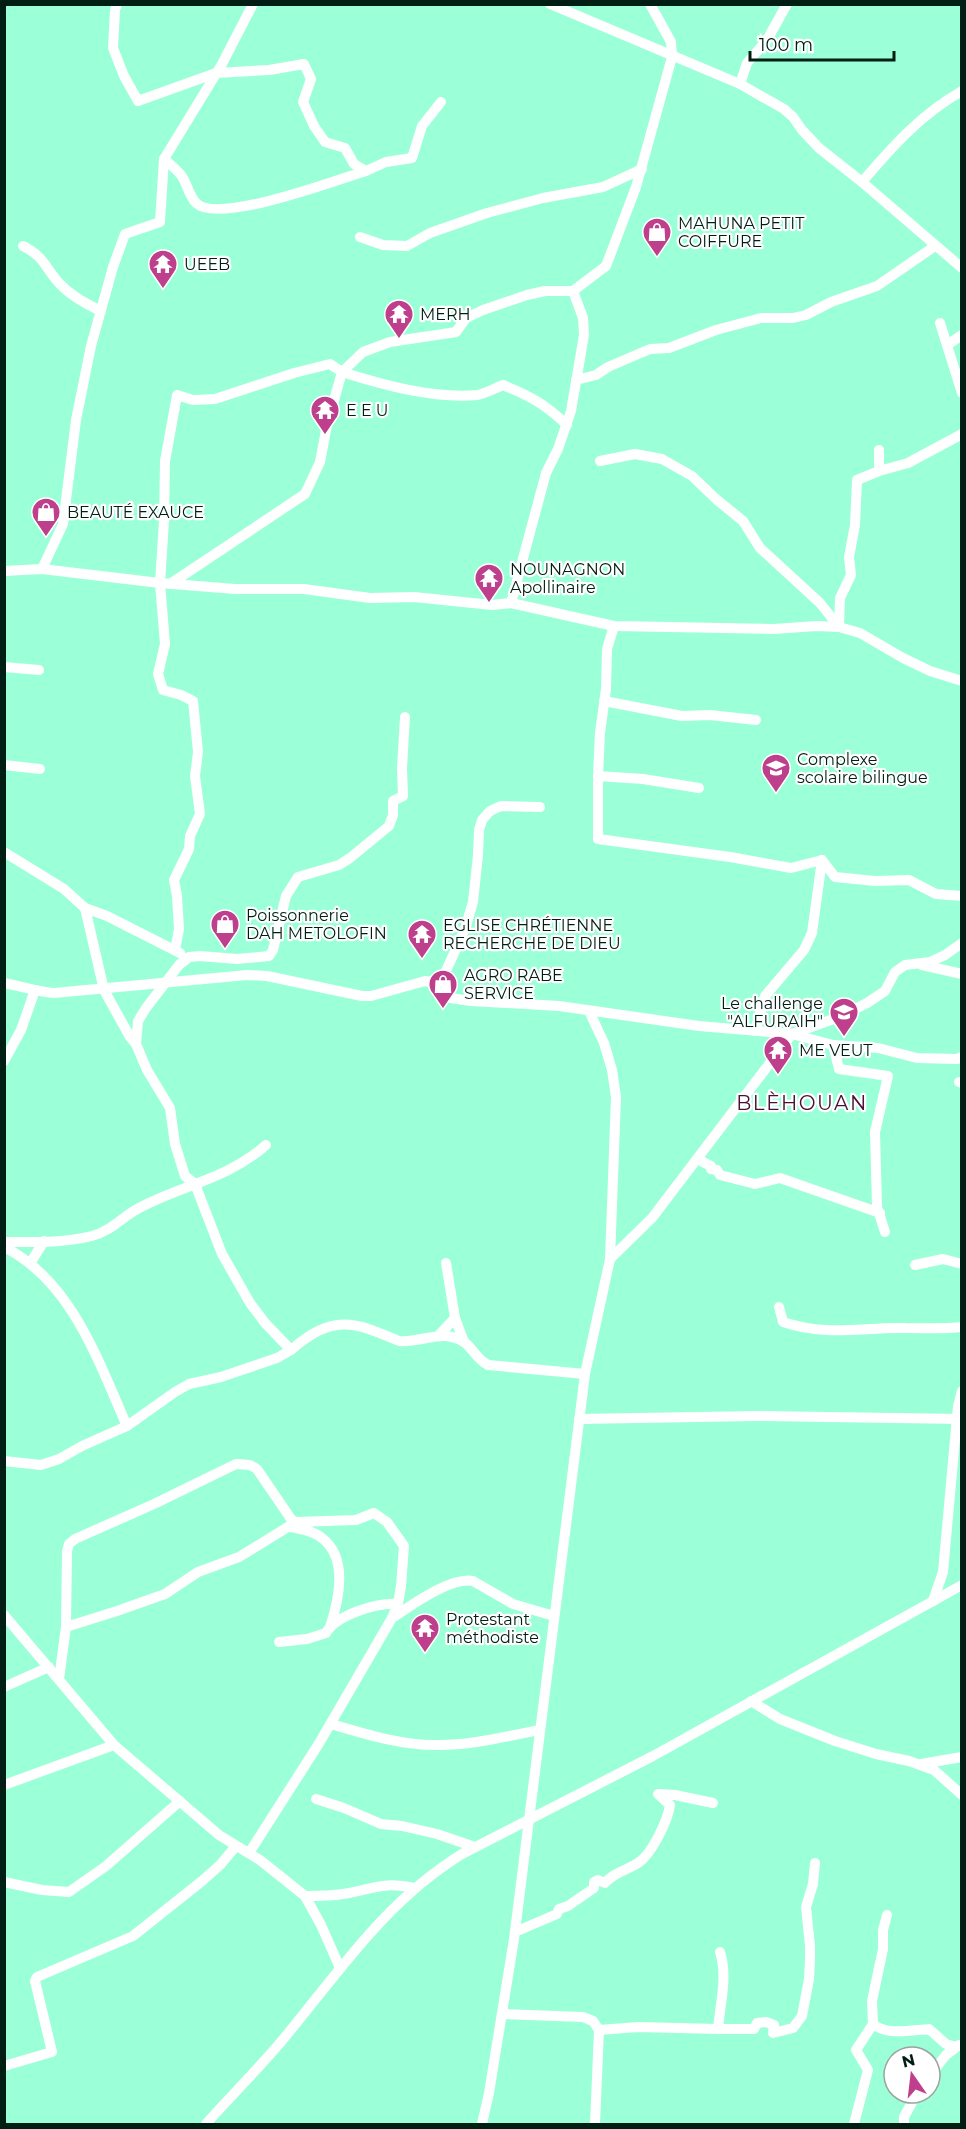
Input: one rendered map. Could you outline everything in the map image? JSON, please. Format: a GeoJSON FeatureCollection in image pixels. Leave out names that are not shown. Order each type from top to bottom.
{"type":"FeatureCollection","features":[{"type":"Feature","properties":{"kind":"street"},"geometry":{"type":"LineString","coordinates":[[117,4],[114,10],[113,48],[124,76],[138,101],[216,73],[269,70],[304,64],[311,79],[303,102],[314,126],[326,142],[345,148],[354,164],[366,171]]}},
{"type":"Feature","properties":{"kind":"street"},"geometry":{"type":"LineString","coordinates":[[42,569],[63,524],[76,420],[91,346],[125,234],[160,222],[164,159],[216,73],[253,4]]}},
{"type":"Feature","properties":{"kind":"street"},"geometry":{"type":"LineString","coordinates":[[550,4],[740,84],[784,110],[793,117],[819,148],[962,268]]}},
{"type":"Feature","properties":{"kind":"street"},"geometry":{"type":"LineString","coordinates":[[165,583],[305,494],[320,462],[327,425],[342,372],[363,352],[390,342],[456,332],[466,318],[526,295],[545,291],[573,291],[606,266],[642,169],[672,57],[671,42],[650,4]]}},
{"type":"Feature","properties":{"kind":"street"},"geometry":{"type":"LineString","coordinates":[[740,84],[747,63],[767,40],[787,4]]}},
{"type":"Feature","properties":{"kind":"street"},"geometry":{"type":"LineString","coordinates":[[862,182],[897,140],[942,102],[962,91]]}},
{"type":"Feature","properties":{"kind":"street"},"geometry":{"type":"LineString","coordinates":[[164,159],[181,175],[196,203],[208,210],[255,205],[366,171],[386,162],[412,158],[422,126],[441,102]]}},
{"type":"Feature","properties":{"kind":"street"},"geometry":{"type":"LineString","coordinates":[[360,237],[383,244],[407,246],[430,233],[487,213],[543,198],[603,187],[642,169]]}},
{"type":"Feature","properties":{"kind":"street"},"geometry":{"type":"LineString","coordinates":[[23,246],[36,253],[60,284],[77,299],[101,311]]}},
{"type":"Feature","properties":{"kind":"street"},"geometry":{"type":"LineString","coordinates":[[576,380],[596,375],[608,366],[650,349],[669,348],[716,330],[761,318],[793,318],[806,315],[831,302],[878,286],[934,246]]}},
{"type":"Feature","properties":{"kind":"street"},"geometry":{"type":"LineString","coordinates":[[511,603],[544,488],[546,473],[572,411],[584,335],[583,318],[573,291]]}},
{"type":"Feature","properties":{"kind":"street"},"geometry":{"type":"LineString","coordinates":[[940,323],[962,393]]}},
{"type":"Feature","properties":{"kind":"street"},"geometry":{"type":"LineString","coordinates":[[947,345],[962,334]]}},
{"type":"Feature","properties":{"kind":"street"},"geometry":{"type":"LineString","coordinates":[[174,950],[179,929],[174,880],[189,849],[190,837],[200,814],[195,776],[198,752],[193,701],[163,690],[158,674],[165,644],[165,460],[177,395],[192,399],[215,399],[294,373],[330,364],[342,372],[372,381],[443,394],[479,395],[503,385],[531,396],[567,425]]}},
{"type":"Feature","properties":{"kind":"street"},"geometry":{"type":"LineString","coordinates":[[839,627],[840,598],[851,575],[849,557],[855,525],[857,480],[908,463],[962,434]]}},
{"type":"Feature","properties":{"kind":"street"},"geometry":{"type":"LineString","coordinates":[[879,450],[879,471]]}},
{"type":"Feature","properties":{"kind":"street"},"geometry":{"type":"LineString","coordinates":[[600,461],[635,454],[662,459],[692,476],[743,521],[760,548],[820,603],[839,627]]}},
{"type":"Feature","properties":{"kind":"street"},"geometry":{"type":"LineString","coordinates":[[7,569],[42,569],[235,589],[304,590],[370,598],[414,597],[492,605],[511,603],[614,626],[774,629],[839,627],[860,633],[930,671],[962,681]]}},
{"type":"Feature","properties":{"kind":"street"},"geometry":{"type":"LineString","coordinates":[[614,626],[607,649],[600,733],[598,839],[730,857],[791,868],[822,860]]}},
{"type":"Feature","properties":{"kind":"street"},"geometry":{"type":"LineString","coordinates":[[4,667],[39,670]]}},
{"type":"Feature","properties":{"kind":"street"},"geometry":{"type":"LineString","coordinates":[[604,701],[682,716],[710,715],[756,720]]}},
{"type":"Feature","properties":{"kind":"street"},"geometry":{"type":"LineString","coordinates":[[4,852],[64,889],[85,909],[107,916],[189,957],[237,959],[269,956],[273,950],[286,896],[298,877],[339,865],[389,826],[393,815],[393,801],[404,796],[402,768],[405,717]]}},
{"type":"Feature","properties":{"kind":"street"},"geometry":{"type":"LineString","coordinates":[[4,765],[40,769]]}},
{"type":"Feature","properties":{"kind":"street"},"geometry":{"type":"LineString","coordinates":[[598,776],[643,779],[699,788]]}},
{"type":"Feature","properties":{"kind":"street"},"geometry":{"type":"LineString","coordinates":[[4,983],[54,993],[247,975],[267,976],[371,996],[418,982],[430,982],[445,973],[465,929],[473,902],[479,830],[482,820],[490,811],[501,806],[540,807]]}},
{"type":"Feature","properties":{"kind":"street"},"geometry":{"type":"LineString","coordinates":[[822,860],[835,878],[874,882],[909,880],[936,894],[962,896]]}},
{"type":"Feature","properties":{"kind":"street"},"geometry":{"type":"LineString","coordinates":[[754,1031],[765,996],[804,950],[812,933],[822,860]]}},
{"type":"Feature","properties":{"kind":"street"},"geometry":{"type":"LineString","coordinates":[[85,909],[104,990],[170,1108],[175,1144],[185,1176],[195,1185],[222,1254],[250,1303],[265,1323],[291,1350]]}},
{"type":"Feature","properties":{"kind":"street"},"geometry":{"type":"LineString","coordinates":[[610,1259],[652,1218],[792,1034],[839,1017],[867,1003],[885,991],[895,972],[904,965],[930,962],[962,943]]}},
{"type":"Feature","properties":{"kind":"street"},"geometry":{"type":"LineString","coordinates":[[136,1044],[138,1021],[164,984],[189,957]]}},
{"type":"Feature","properties":{"kind":"street"},"geometry":{"type":"LineString","coordinates":[[919,964],[962,974]]}},
{"type":"Feature","properties":{"kind":"street"},"geometry":{"type":"LineString","coordinates":[[430,982],[443,995],[471,1001],[559,1006],[699,1026],[792,1034],[833,1045],[878,1048],[917,1058],[957,1059],[962,1057]]}},
{"type":"Feature","properties":{"kind":"street"},"geometry":{"type":"LineString","coordinates":[[4,1061],[21,1030],[35,990]]}},
{"type":"Feature","properties":{"kind":"street"},"geometry":{"type":"LineString","coordinates":[[482,2124],[515,1932],[585,1374],[610,1259],[616,1097],[612,1070],[604,1043],[589,1011]]}},
{"type":"Feature","properties":{"kind":"street"},"geometry":{"type":"LineString","coordinates":[[833,1045],[839,1069],[888,1076],[875,1132],[877,1207],[885,1232]]}},
{"type":"Feature","properties":{"kind":"street"},"geometry":{"type":"LineString","coordinates":[[4,1242],[73,1239],[103,1233],[140,1207],[233,1169],[266,1145]]}},
{"type":"Feature","properties":{"kind":"street"},"geometry":{"type":"LineString","coordinates":[[697,1160],[711,1166],[711,1169],[717,1170],[720,1175],[755,1184],[780,1178],[880,1213]]}},
{"type":"Feature","properties":{"kind":"street"},"geometry":{"type":"LineString","coordinates":[[180,1189],[185,1176]]}},
{"type":"Feature","properties":{"kind":"street"},"geometry":{"type":"LineString","coordinates":[[31,1262],[44,1241]]}},
{"type":"Feature","properties":{"kind":"street"},"geometry":{"type":"LineString","coordinates":[[4,1247],[31,1262],[62,1298],[89,1341],[127,1426]]}},
{"type":"Feature","properties":{"kind":"street"},"geometry":{"type":"LineString","coordinates":[[915,1265],[943,1260],[962,1264]]}},
{"type":"Feature","properties":{"kind":"street"},"geometry":{"type":"LineString","coordinates":[[446,1263],[456,1318],[464,1342],[481,1361],[488,1365],[585,1374]]}},
{"type":"Feature","properties":{"kind":"street"},"geometry":{"type":"LineString","coordinates":[[779,1307],[783,1322],[828,1332],[962,1327]]}},
{"type":"Feature","properties":{"kind":"street"},"geometry":{"type":"LineString","coordinates":[[4,1461],[41,1466],[59,1459],[112,1431],[127,1426],[189,1384],[221,1377],[278,1358],[319,1330],[344,1324],[356,1324],[407,1342],[440,1334],[456,1318]]}},
{"type":"Feature","properties":{"kind":"street"},"geometry":{"type":"LineString","coordinates":[[440,1334],[464,1342]]}},
{"type":"Feature","properties":{"kind":"street"},"geometry":{"type":"LineString","coordinates":[[933,1601],[942,1572],[962,1391]]}},
{"type":"Feature","properties":{"kind":"street"},"geometry":{"type":"LineString","coordinates":[[579,1419],[756,1416],[959,1419]]}},
{"type":"Feature","properties":{"kind":"street"},"geometry":{"type":"LineString","coordinates":[[59,1680],[66,1627],[66,1563],[69,1544],[75,1539],[228,1468],[244,1464],[256,1469],[293,1524],[321,1537],[334,1550],[338,1565],[336,1609],[326,1634],[279,1642]]}},
{"type":"Feature","properties":{"kind":"street"},"geometry":{"type":"LineString","coordinates":[[66,1627],[165,1594],[198,1572],[239,1557],[293,1524],[356,1520],[375,1513],[387,1522],[404,1546],[398,1604],[331,1724],[249,1853]]}},
{"type":"Feature","properties":{"kind":"street"},"geometry":{"type":"LineString","coordinates":[[392,1618],[453,1583],[466,1580],[473,1581],[513,1604],[554,1616]]}},
{"type":"Feature","properties":{"kind":"street"},"geometry":{"type":"LineString","coordinates":[[206,2124],[279,2044],[356,1947],[434,1871],[475,1847],[653,1756],[962,1585]]}},
{"type":"Feature","properties":{"kind":"street"},"geometry":{"type":"LineString","coordinates":[[330,1627],[358,1612],[385,1603],[398,1604]]}},
{"type":"Feature","properties":{"kind":"street"},"geometry":{"type":"LineString","coordinates":[[4,1615],[114,1745],[219,1834],[260,1860],[305,1896],[340,1968]]}},
{"type":"Feature","properties":{"kind":"street"},"geometry":{"type":"LineString","coordinates":[[4,1687],[49,1667]]}},
{"type":"Feature","properties":{"kind":"street"},"geometry":{"type":"LineString","coordinates":[[751,1701],[780,1719],[835,1741],[876,1754],[920,1764],[933,1770],[962,1795]]}},
{"type":"Feature","properties":{"kind":"street"},"geometry":{"type":"LineString","coordinates":[[331,1724],[384,1738],[436,1745],[458,1744],[540,1731]]}},
{"type":"Feature","properties":{"kind":"street"},"geometry":{"type":"LineString","coordinates":[[4,1785],[114,1745]]}},
{"type":"Feature","properties":{"kind":"street"},"geometry":{"type":"LineString","coordinates":[[920,1764],[962,1756]]}},
{"type":"Feature","properties":{"kind":"street"},"geometry":{"type":"LineString","coordinates":[[515,1932],[557,1914],[559,1909],[568,1906],[594,1888],[594,1882],[598,1880],[605,1883],[641,1861],[650,1852],[669,1817],[670,1805],[658,1794],[713,1803]]}},
{"type":"Feature","properties":{"kind":"street"},"geometry":{"type":"LineString","coordinates":[[316,1799],[381,1824],[437,1834],[475,1847]]}},
{"type":"Feature","properties":{"kind":"street"},"geometry":{"type":"LineString","coordinates":[[4,1882],[42,1890],[69,1892],[106,1866],[180,1802]]}},
{"type":"Feature","properties":{"kind":"street"},"geometry":{"type":"LineString","coordinates":[[4,2066],[52,2052],[37,1991],[37,1977],[134,1936],[202,1881],[236,1846]]}},
{"type":"Feature","properties":{"kind":"street"},"geometry":{"type":"LineString","coordinates":[[600,2030],[638,2027],[754,2029],[758,2023],[766,2022],[774,2025],[773,2033],[793,2028],[802,2016],[809,1979],[810,1953],[806,1907],[813,1884],[815,1863]]}},
{"type":"Feature","properties":{"kind":"street"},"geometry":{"type":"LineString","coordinates":[[305,1896],[342,1894],[379,1885],[414,1888]]}},
{"type":"Feature","properties":{"kind":"street"},"geometry":{"type":"LineString","coordinates":[[854,2124],[868,2070],[856,2050],[873,2024],[872,2001],[883,1949],[883,1930],[887,1915]]}},
{"type":"Feature","properties":{"kind":"street"},"geometry":{"type":"LineString","coordinates":[[718,2029],[724,1965],[720,1952]]}},
{"type":"Feature","properties":{"kind":"street"},"geometry":{"type":"LineString","coordinates":[[502,2014],[583,2017],[593,2020],[600,2030],[595,2124]]}},
{"type":"Feature","properties":{"kind":"street"},"geometry":{"type":"LineString","coordinates":[[873,2024],[880,2030],[929,2029],[946,2044],[959,2045]]}},
{"type":"Feature","properties":{"kind":"street"},"geometry":{"type":"LineString","coordinates":[[942,2060],[959,2045]]}},
{"type":"Feature","properties":{"kind":"street"},"geometry":{"type":"LineString","coordinates":[[904,2124],[904,2116],[910,2105]]}},
{"type":"Feature","properties":{"kind":"place","name":"MAHUNA PETIT COIFFURE"},"geometry":{"type":"Point","coordinates":[657,258]}},
{"type":"Feature","properties":{"kind":"place","name":"UEEB"},"geometry":{"type":"Point","coordinates":[163,290]}},
{"type":"Feature","properties":{"kind":"place","name":"MERH"},"geometry":{"type":"Point","coordinates":[399,340]}},
{"type":"Feature","properties":{"kind":"place","name":"E E U"},"geometry":{"type":"Point","coordinates":[325,436]}},
{"type":"Feature","properties":{"kind":"place","name":"BEAUTÉ EXAUCE"},"geometry":{"type":"Point","coordinates":[46,538]}},
{"type":"Feature","properties":{"kind":"place","name":"NOUNAGNON Apollinaire"},"geometry":{"type":"Point","coordinates":[489,604]}},
{"type":"Feature","properties":{"kind":"place","name":"Complexe scolaire bilingue"},"geometry":{"type":"Point","coordinates":[776,794]}},
{"type":"Feature","properties":{"kind":"place","name":"Poissonnerie DAH METOLOFIN"},"geometry":{"type":"Point","coordinates":[225,950]}},
{"type":"Feature","properties":{"kind":"place","name":"EGLISE CHRÉTIENNE RECHERCHE DE DIEU"},"geometry":{"type":"Point","coordinates":[422,960]}},
{"type":"Feature","properties":{"kind":"place","name":"AGRO RABE SERVICE"},"geometry":{"type":"Point","coordinates":[443,1010]}},
{"type":"Feature","properties":{"kind":"place","name":"Le challenge \"ALFURAIH\""},"geometry":{"type":"Point","coordinates":[844,1038]}},
{"type":"Feature","properties":{"kind":"place","name":"ME VEUT"},"geometry":{"type":"Point","coordinates":[778,1076]}},
{"type":"Feature","properties":{"kind":"place","name":"Protestant méthodiste"},"geometry":{"type":"Point","coordinates":[425,1654]}},
{"type":"Feature","properties":{"kind":"district","name":"BLÈHOUAN"},"geometry":{"type":"Point","coordinates":[802,1103]}}]}
